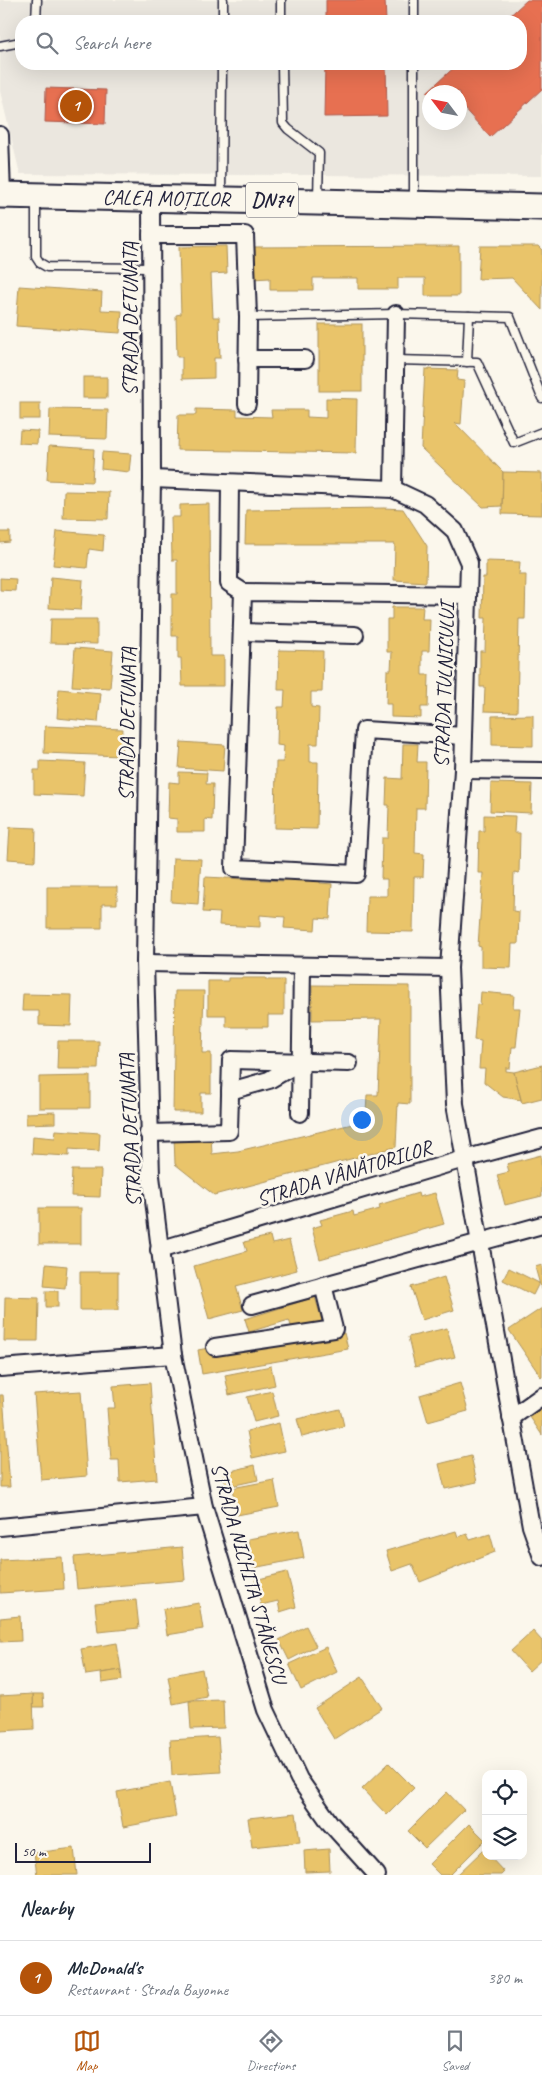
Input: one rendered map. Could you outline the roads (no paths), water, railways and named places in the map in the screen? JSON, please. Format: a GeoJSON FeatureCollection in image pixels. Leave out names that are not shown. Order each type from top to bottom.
{"type":"FeatureCollection","features":[{"type":"Feature","properties":{"kind":"main road","name":"CALEA MOȚILOR"},"geometry":{"type":"LineString","coordinates":[[1,195],[318,200],[542,207]]}},
{"type":"Feature","properties":{"kind":"street"},"geometry":{"type":"LineString","coordinates":[[0,135],[1,195]]}},
{"type":"Feature","properties":{"kind":"street","name":"STRADA DETUNATA"},"geometry":{"type":"LineString","coordinates":[[150,197],[152,479],[145,963],[148,1133],[159,1250]]}},
{"type":"Feature","properties":{"kind":"street"},"geometry":{"type":"LineString","coordinates":[[151,235],[245,235],[248,318],[247,404]]}},
{"type":"Feature","properties":{"kind":"street"},"geometry":{"type":"LineString","coordinates":[[393,489],[396,314]]}},
{"type":"Feature","properties":{"kind":"street"},"geometry":{"type":"LineString","coordinates":[[247,359],[305,360]]}},
{"type":"Feature","properties":{"kind":"street","name":"STRADA TULNICULUI"},"geometry":{"type":"LineString","coordinates":[[152,479],[393,489],[425,504],[454,532],[469,563],[463,770],[449,968],[455,1104],[531,1526],[542,1557]]}},
{"type":"Feature","properties":{"kind":"street"},"geometry":{"type":"LineString","coordinates":[[230,483],[229,583],[243,592],[468,596]]}},
{"type":"Feature","properties":{"kind":"street"},"geometry":{"type":"LineString","coordinates":[[243,592],[234,868],[356,874],[364,730],[464,736]]}},
{"type":"Feature","properties":{"kind":"street"},"geometry":{"type":"LineString","coordinates":[[242,632],[355,635]]}},
{"type":"Feature","properties":{"kind":"street"},"geometry":{"type":"LineString","coordinates":[[463,770],[542,771]]}},
{"type":"Feature","properties":{"kind":"street"},"geometry":{"type":"LineString","coordinates":[[145,963],[449,968]]}},
{"type":"Feature","properties":{"kind":"street"},"geometry":{"type":"LineString","coordinates":[[300,1113],[302,966]]}},
{"type":"Feature","properties":{"kind":"street"},"geometry":{"type":"LineString","coordinates":[[148,1133],[229,1131],[231,1060],[349,1064]]}},
{"type":"Feature","properties":{"kind":"street"},"geometry":{"type":"LineString","coordinates":[[230,1090],[269,1080],[300,1062]]}},
{"type":"Feature","properties":{"kind":"street","name":"STRADA VÂNĂTORILOR"},"geometry":{"type":"LineString","coordinates":[[159,1250],[464,1159],[542,1138]]}},
{"type":"Feature","properties":{"kind":"street"},"geometry":{"type":"LineString","coordinates":[[252,1305],[542,1225]]}},
{"type":"Feature","properties":{"kind":"street","name":"STRADA NICHITA STĂNESCU"},"geometry":{"type":"LineString","coordinates":[[159,1250],[173,1354],[204,1507],[266,1710],[299,1779],[330,1823],[377,1875]]}},
{"type":"Feature","properties":{"kind":"street"},"geometry":{"type":"LineString","coordinates":[[215,1347],[334,1329],[324,1285]]}},
{"type":"Feature","properties":{"kind":"street"},"geometry":{"type":"LineString","coordinates":[[0,1368],[173,1354]]}},
{"type":"Feature","properties":{"kind":"street"},"geometry":{"type":"LineString","coordinates":[[511,1418],[542,1396]]}},
{"type":"Feature","properties":{"kind":"street"},"geometry":{"type":"LineString","coordinates":[[528,1508],[542,1500]]}},
{"type":"Feature","properties":{"kind":"street"},"geometry":{"type":"LineString","coordinates":[[0,1527],[204,1507]]}},
{"type":"Feature","properties":{"kind":"lane"},"geometry":{"type":"LineString","coordinates":[[36,15],[37,0]]}},
{"type":"Feature","properties":{"kind":"lane"},"geometry":{"type":"LineString","coordinates":[[223,0],[223,15]]}},
{"type":"Feature","properties":{"kind":"lane"},"geometry":{"type":"LineString","coordinates":[[281,0],[281,15]]}},
{"type":"Feature","properties":{"kind":"lane"},"geometry":{"type":"LineString","coordinates":[[414,0],[414,15]]}},
{"type":"Feature","properties":{"kind":"lane"},"geometry":{"type":"LineString","coordinates":[[0,46],[15,43]]}},
{"type":"Feature","properties":{"kind":"lane"},"geometry":{"type":"LineString","coordinates":[[221,199],[222,70]]}},
{"type":"Feature","properties":{"kind":"lane"},"geometry":{"type":"LineString","coordinates":[[282,70],[284,123],[288,129],[319,152],[318,200]]}},
{"type":"Feature","properties":{"kind":"lane"},"geometry":{"type":"LineString","coordinates":[[414,70],[414,203]]}},
{"type":"Feature","properties":{"kind":"lane"},"geometry":{"type":"LineString","coordinates":[[36,196],[36,257],[40,263],[47,267],[151,268]]}},
{"type":"Feature","properties":{"kind":"lane"},"geometry":{"type":"LineString","coordinates":[[248,318],[396,314],[510,316],[542,398]]}},
{"type":"Feature","properties":{"kind":"lane"},"geometry":{"type":"LineString","coordinates":[[467,362],[469,316]]}},
{"type":"Feature","properties":{"kind":"lane"},"geometry":{"type":"LineString","coordinates":[[396,360],[478,362],[514,443],[542,432]]}},
{"type":"Feature","properties":{"kind":"place","name":"McDonald's"},"geometry":{"type":"Point","coordinates":[76,106]}}]}
